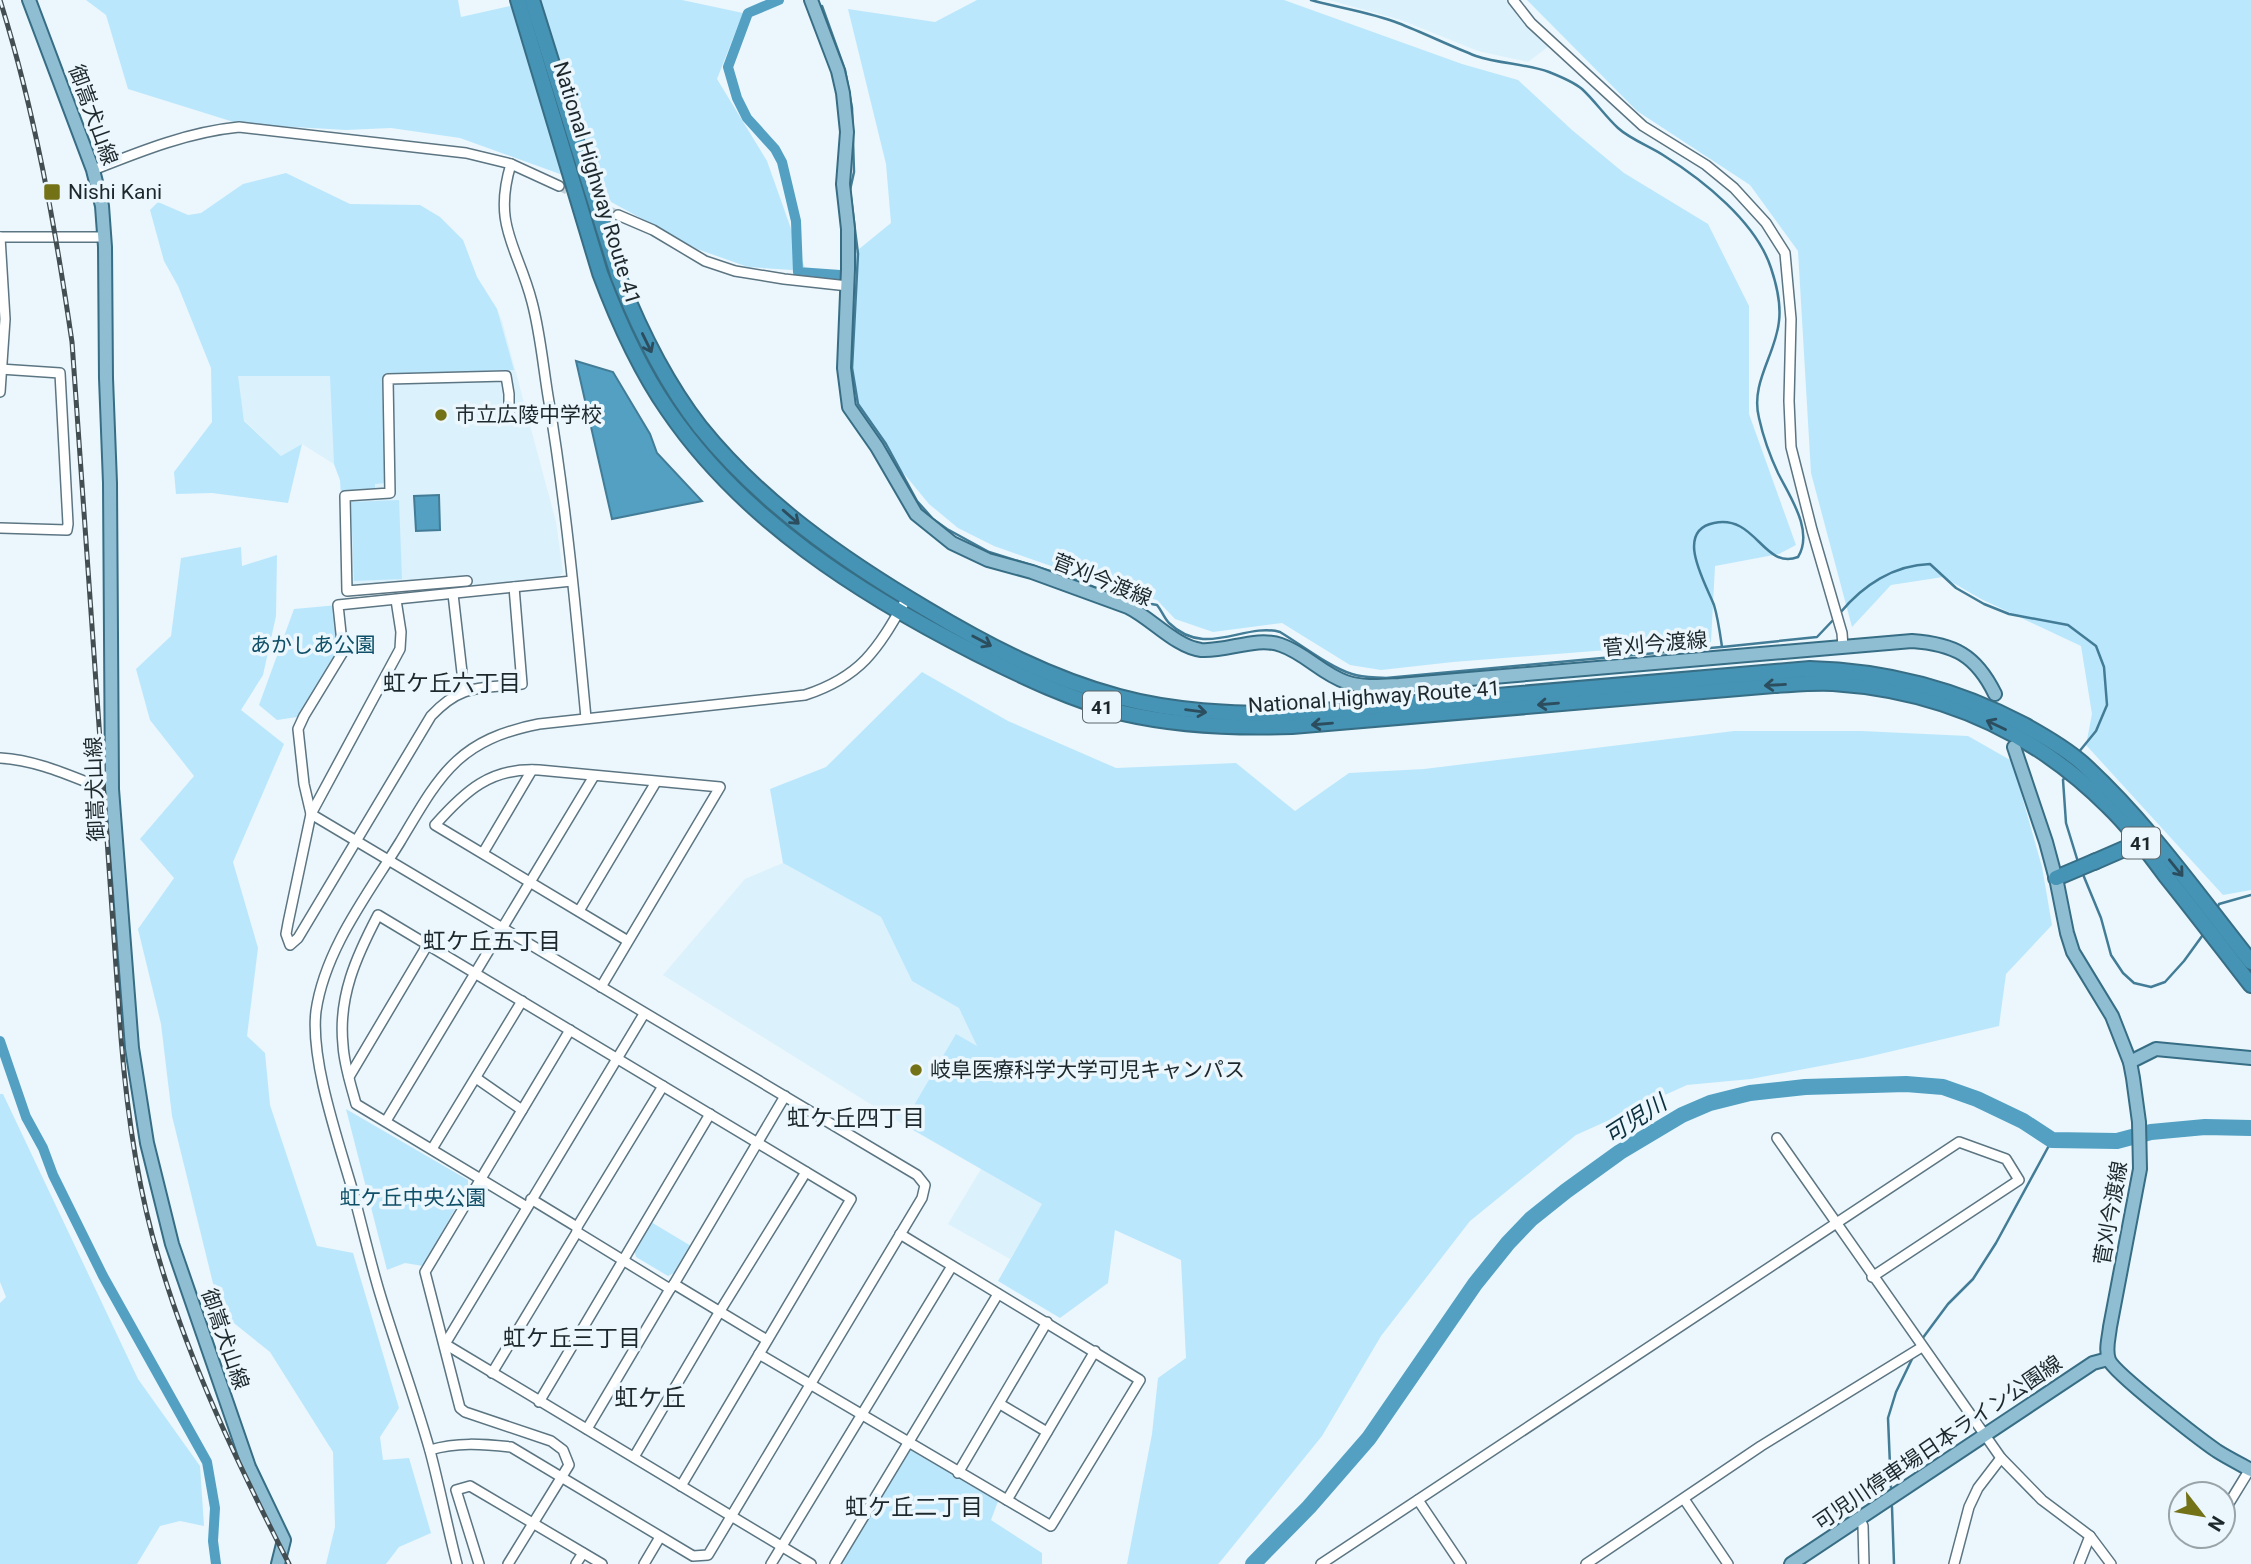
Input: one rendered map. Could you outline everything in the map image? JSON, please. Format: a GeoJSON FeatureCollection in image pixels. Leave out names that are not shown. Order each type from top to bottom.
{"type":"FeatureCollection","features":[{"type":"Feature","properties":{"kind":"highway","name":"National Highway Route 41"},"geometry":{"type":"LineString","coordinates":[[524,1],[539,22],[619,278],[645,340],[669,382],[701,427],[739,469],[798,524],[907,598],[994,647],[1081,686],[1120,697],[1202,712],[1287,713],[1762,672],[1844,670],[1921,684],[1960,695],[1996,711],[2116,797],[2203,901],[2251,985]]}},
{"type":"Feature","properties":{"kind":"highway","name":"National Highway Route 41"},"geometry":{"type":"LineString","coordinates":[[524,1],[600,273],[616,316],[640,365],[668,411],[739,494],[788,537],[899,613],[1050,688],[1089,704],[1176,723],[1237,728],[1292,726],[1774,685],[1830,683],[1875,687],[1933,699],[2059,754]]}},
{"type":"Feature","properties":{"kind":"highway","name":"National Highway Route 41"},"geometry":{"type":"LineString","coordinates":[[2078,769],[2140,842],[2199,918],[2251,962]]}},
{"type":"Feature","properties":{"kind":"highway"},"geometry":{"type":"LineString","coordinates":[[2056,878],[2140,842]]}},
{"type":"Feature","properties":{"kind":"main road","name":"御嵩犬山線"},"geometry":{"type":"LineString","coordinates":[[29,0],[93,170],[102,206],[105,237],[112,618],[112,789],[132,1048],[147,1143],[172,1244],[249,1467],[284,1539],[278,1564]]}},
{"type":"Feature","properties":{"kind":"main road","name":"菅刈今渡線"},"geometry":{"type":"LineString","coordinates":[[814,2],[838,71],[847,132],[843,184],[848,229],[844,368],[849,407],[877,447],[916,514],[952,543],[970,553],[1128,607],[1170,636],[1200,650],[1263,642],[1280,644],[1343,681],[1357,685],[1377,687],[1912,641],[1935,642],[1952,648],[1975,663],[1987,677],[1995,694]]}},
{"type":"Feature","properties":{"kind":"main road","name":"菅刈今渡線"},"geometry":{"type":"LineString","coordinates":[[2014,747],[2046,842],[2073,952],[2112,1016],[2130,1062],[2139,1122],[2138,1185],[2110,1327],[2108,1359]]}},
{"type":"Feature","properties":{"kind":"main road"},"geometry":{"type":"LineString","coordinates":[[2130,1062],[2156,1049],[2251,1058]]}},
{"type":"Feature","properties":{"kind":"main road"},"geometry":{"type":"LineString","coordinates":[[2108,1359],[2124,1377],[2200,1438],[2250,1469]]}},
{"type":"Feature","properties":{"kind":"main road","name":"可児川停車場日本ライン公園線"},"geometry":{"type":"LineString","coordinates":[[1791,1564],[2093,1363],[2108,1359]]}},
{"type":"Feature","properties":{"kind":"street"},"geometry":{"type":"LineString","coordinates":[[1513,0],[1531,23],[1643,127],[1706,165],[1734,188],[1766,223],[1785,253],[1791,319],[1791,447],[1839,622],[1843,646]]}},
{"type":"Feature","properties":{"kind":"street"},"geometry":{"type":"LineString","coordinates":[[93,170],[183,137],[239,127],[447,149],[511,164],[559,186]]}},
{"type":"Feature","properties":{"kind":"street"},"geometry":{"type":"LineString","coordinates":[[511,164],[504,197],[505,221],[509,241],[533,304],[555,443],[586,718]]}},
{"type":"Feature","properties":{"kind":"street"},"geometry":{"type":"LineString","coordinates":[[618,215],[653,230],[705,261],[735,271],[848,286]]}},
{"type":"Feature","properties":{"kind":"street"},"geometry":{"type":"LineString","coordinates":[[0,392],[5,319],[0,237],[105,237]]}},
{"type":"Feature","properties":{"kind":"street"},"geometry":{"type":"LineString","coordinates":[[0,528],[67,530],[68,524],[60,373],[1,369]]}},
{"type":"Feature","properties":{"kind":"street"},"geometry":{"type":"LineString","coordinates":[[467,580],[347,591],[345,496],[390,493],[388,379],[506,376],[509,414]]}},
{"type":"Feature","properties":{"kind":"street"},"geometry":{"type":"LineString","coordinates":[[430,1450],[450,1444],[480,1443],[511,1447],[692,1556],[708,1555],[922,1198],[925,1185],[917,1175],[311,814],[304,784],[298,729],[343,652],[338,605],[572,581]]}},
{"type":"Feature","properties":{"kind":"street"},"geometry":{"type":"LineString","coordinates":[[396,600],[401,632],[400,649],[311,814],[286,933],[290,945],[298,938],[431,716],[445,701],[464,690],[522,684],[514,587]]}},
{"type":"Feature","properties":{"kind":"street"},"geometry":{"type":"LineString","coordinates":[[453,594],[464,690]]}},
{"type":"Feature","properties":{"kind":"street"},"geometry":{"type":"LineString","coordinates":[[457,1564],[430,1450],[380,1293],[317,1054],[316,1014],[326,973],[338,945],[435,785],[459,758],[478,744],[513,729],[586,718],[783,699],[825,689],[856,670],[869,656],[907,598]]}},
{"type":"Feature","properties":{"kind":"street"},"geometry":{"type":"LineString","coordinates":[[0,758],[37,763],[89,783]]}},
{"type":"Feature","properties":{"kind":"street"},"geometry":{"type":"LineString","coordinates":[[601,987],[720,787],[516,770],[483,780],[464,794],[435,825],[628,941]]}},
{"type":"Feature","properties":{"kind":"street"},"geometry":{"type":"LineString","coordinates":[[483,853],[532,770]]}},
{"type":"Feature","properties":{"kind":"street"},"geometry":{"type":"LineString","coordinates":[[386,1121],[594,776]]}},
{"type":"Feature","properties":{"kind":"street"},"geometry":{"type":"LineString","coordinates":[[579,911],[656,782]]}},
{"type":"Feature","properties":{"kind":"street"},"geometry":{"type":"LineString","coordinates":[[681,1486],[851,1199],[378,915],[353,965],[344,999],[343,1048],[356,1104],[480,1178],[577,1229],[623,1261],[720,1311],[767,1340]]}},
{"type":"Feature","properties":{"kind":"street"},"geometry":{"type":"LineString","coordinates":[[349,1077],[428,944]]}},
{"type":"Feature","properties":{"kind":"street"},"geometry":{"type":"LineString","coordinates":[[432,1149],[522,1001]]}},
{"type":"Feature","properties":{"kind":"street"},"geometry":{"type":"LineString","coordinates":[[445,1344],[644,1014]]}},
{"type":"Feature","properties":{"kind":"street"},"geometry":{"type":"LineString","coordinates":[[508,1564],[569,1465],[559,1445],[460,1408],[425,1272],[570,1030]]}},
{"type":"Feature","properties":{"kind":"street"},"geometry":{"type":"LineString","coordinates":[[476,1077],[522,1110]]}},
{"type":"Feature","properties":{"kind":"street"},"geometry":{"type":"LineString","coordinates":[[492,1374],[663,1086]]}},
{"type":"Feature","properties":{"kind":"street"},"geometry":{"type":"LineString","coordinates":[[587,1429],[785,1097]]}},
{"type":"Feature","properties":{"kind":"street"},"geometry":{"type":"LineString","coordinates":[[539,1402],[710,1114]]}},
{"type":"Feature","properties":{"kind":"street"},"geometry":{"type":"LineString","coordinates":[[1777,1138],[2001,1458],[2042,1500],[2090,1536],[2111,1564]]}},
{"type":"Feature","properties":{"kind":"street"},"geometry":{"type":"LineString","coordinates":[[1321,1564],[1959,1142],[2006,1159],[2019,1180],[1872,1277]]}},
{"type":"Feature","properties":{"kind":"street"},"geometry":{"type":"LineString","coordinates":[[634,1457],[806,1172]]}},
{"type":"Feature","properties":{"kind":"street"},"geometry":{"type":"LineString","coordinates":[[759,1354],[1052,1526],[1140,1380],[900,1234]]}},
{"type":"Feature","properties":{"kind":"street"},"geometry":{"type":"LineString","coordinates":[[771,1564],[952,1266]]}},
{"type":"Feature","properties":{"kind":"street"},"geometry":{"type":"LineString","coordinates":[[835,1564],[998,1294]]}},
{"type":"Feature","properties":{"kind":"street"},"geometry":{"type":"LineString","coordinates":[[958,1473],[1047,1322]]}},
{"type":"Feature","properties":{"kind":"street"},"geometry":{"type":"LineString","coordinates":[[445,1344],[811,1564]]}},
{"type":"Feature","properties":{"kind":"street"},"geometry":{"type":"LineString","coordinates":[[1587,1564],[1761,1446],[1922,1347]]}},
{"type":"Feature","properties":{"kind":"street"},"geometry":{"type":"LineString","coordinates":[[1007,1500],[1095,1351]]}},
{"type":"Feature","properties":{"kind":"street"},"geometry":{"type":"LineString","coordinates":[[999,1404],[1047,1432]]}},
{"type":"Feature","properties":{"kind":"street"},"geometry":{"type":"LineString","coordinates":[[1954,1564],[1969,1507],[1978,1488],[2001,1458]]}},
{"type":"Feature","properties":{"kind":"street"},"geometry":{"type":"LineString","coordinates":[[2237,1490],[2250,1469]]}},
{"type":"Feature","properties":{"kind":"street"},"geometry":{"type":"LineString","coordinates":[[479,1564],[457,1490],[470,1486],[602,1564]]}},
{"type":"Feature","properties":{"kind":"street"},"geometry":{"type":"LineString","coordinates":[[1684,1499],[1728,1564]]}},
{"type":"Feature","properties":{"kind":"street"},"geometry":{"type":"LineString","coordinates":[[1418,1500],[1461,1564]]}},
{"type":"Feature","properties":{"kind":"street"},"geometry":{"type":"LineString","coordinates":[[1860,1519],[1863,1526],[1864,1564]]}},
{"type":"Feature","properties":{"kind":"street"},"geometry":{"type":"LineString","coordinates":[[644,1564],[660,1536]]}},
{"type":"Feature","properties":{"kind":"street"},"geometry":{"type":"LineString","coordinates":[[2079,1564],[2090,1536]]}},
{"type":"Feature","properties":{"kind":"street"},"geometry":{"type":"LineString","coordinates":[[576,1564],[583,1553]]}},
{"type":"Feature","properties":{"kind":"shaded area"},"geometry":{"type":"Polygon","coordinates":[[[1329,0],[1513,0],[1553,43],[1528,62],[1478,51],[1401,20],[1329,0]]]}},
{"type":"Feature","properties":{"kind":"shaded area"},"geometry":{"type":"Polygon","coordinates":[[[463,240],[477,277],[502,321],[556,522],[563,572],[558,578],[344,596],[340,480],[334,464],[302,444],[281,456],[244,420],[237,376],[463,240]]]}},
{"type":"Feature","properties":{"kind":"shaded area"},"geometry":{"type":"Polygon","coordinates":[[[576,361],[613,372],[650,434],[657,453],[702,501],[612,519],[576,361]]]}},
{"type":"Feature","properties":{"kind":"shaded area"},"geometry":{"type":"Polygon","coordinates":[[[439,495],[440,530],[416,531],[414,496],[439,495]]]}},
{"type":"Feature","properties":{"kind":"shaded area","name":"岐阜医療科学大学可児キャンパス"},"geometry":{"type":"Polygon","coordinates":[[[783,863],[881,917],[912,981],[960,1008],[977,1046],[1006,1183],[1043,1204],[1010,1259],[948,1224],[981,1169],[909,1128],[663,975],[745,879],[783,863]]]}},
{"type":"Feature","properties":{"kind":"green space"},"geometry":{"type":"Polygon","coordinates":[[[86,0],[458,0],[461,17],[537,0],[682,0],[743,13],[717,79],[767,161],[806,271],[748,267],[697,249],[560,174],[460,138],[391,128],[346,130],[240,124],[128,89],[106,15],[86,0]]]}},
{"type":"Feature","properties":{"kind":"green space"},"geometry":{"type":"Polygon","coordinates":[[[977,0],[1284,0],[1462,64],[1518,80],[1624,173],[1708,224],[1749,306],[1749,414],[1796,545],[1779,554],[1715,566],[1711,642],[1381,670],[1350,665],[1282,623],[1213,632],[1175,619],[1157,600],[1125,592],[994,546],[958,528],[929,504],[849,407],[848,258],[891,223],[886,164],[848,9],[935,22],[977,0]]]}},
{"type":"Feature","properties":{"kind":"green space"},"geometry":{"type":"Polygon","coordinates":[[[1527,0],[2251,0],[2251,890],[2223,895],[2086,745],[2092,714],[2081,646],[1981,599],[1943,577],[1891,585],[1852,627],[1811,473],[1798,251],[1750,185],[1637,111],[1527,0]]]}},
{"type":"Feature","properties":{"kind":"green space"},"geometry":{"type":"Polygon","coordinates":[[[286,173],[350,204],[420,205],[440,217],[463,240],[477,277],[497,309],[514,370],[384,374],[386,483],[375,484],[375,490],[341,492],[334,464],[330,376],[238,376],[244,421],[281,456],[302,444],[288,503],[212,493],[176,494],[174,472],[212,422],[211,368],[178,286],[164,261],[150,210],[158,202],[188,215],[201,213],[243,184],[286,173]]]}},
{"type":"Feature","properties":{"kind":"green space"},"geometry":{"type":"Polygon","coordinates":[[[399,500],[402,579],[354,581],[351,502],[399,500]]]}},
{"type":"Feature","properties":{"kind":"green space"},"geometry":{"type":"Polygon","coordinates":[[[241,547],[242,566],[277,555],[276,616],[263,675],[241,710],[284,744],[233,862],[258,948],[247,1036],[265,1053],[270,1105],[317,1246],[353,1253],[399,1408],[380,1437],[383,1460],[409,1458],[431,1533],[399,1547],[386,1564],[326,1564],[335,1527],[333,1452],[270,1352],[220,1312],[172,1116],[161,1024],[138,929],[174,878],[140,839],[194,776],[150,720],[136,669],[171,636],[181,558],[241,547]]]}},
{"type":"Feature","properties":{"kind":"green space","name":"あかしあ公園"},"geometry":{"type":"Polygon","coordinates":[[[338,605],[343,652],[304,716],[277,720],[259,705],[294,609],[338,605]]]}},
{"type":"Feature","properties":{"kind":"green space"},"geometry":{"type":"Polygon","coordinates":[[[922,672],[1008,721],[1116,768],[1236,763],[1295,811],[1349,773],[1424,769],[1734,731],[1861,731],[1968,736],[2012,761],[2042,867],[2052,925],[2006,974],[1999,1026],[1863,1058],[1751,1079],[1687,1085],[1576,1135],[1470,1221],[1381,1336],[1322,1436],[1218,1564],[1127,1564],[1152,1434],[1158,1378],[1186,1358],[1181,1260],[1115,1230],[1108,1283],[1060,1318],[998,1281],[1042,1204],[903,1124],[956,1034],[977,1046],[959,1008],[912,981],[881,917],[783,863],[770,789],[826,767],[922,672]]]}},
{"type":"Feature","properties":{"kind":"green space"},"geometry":{"type":"Polygon","coordinates":[[[0,1094],[3,1094],[138,1379],[200,1466],[204,1526],[180,1521],[160,1526],[137,1564],[0,1564],[0,1303],[6,1297],[0,1282],[0,1094]]]}},
{"type":"Feature","properties":{"kind":"green space","name":"虹ケ丘中央公園"},"geometry":{"type":"Polygon","coordinates":[[[346,1109],[468,1180],[468,1186],[423,1266],[405,1263],[387,1270],[346,1109]]]}},
{"type":"Feature","properties":{"kind":"green space"},"geometry":{"type":"Polygon","coordinates":[[[651,1222],[691,1246],[674,1273],[668,1276],[636,1257],[634,1249],[651,1222]]]}},
{"type":"Feature","properties":{"kind":"green space"},"geometry":{"type":"Polygon","coordinates":[[[908,1442],[1000,1496],[991,1520],[1042,1553],[1042,1564],[835,1564],[908,1442]]]}},
{"type":"Feature","properties":{"kind":"waterway"},"geometry":{"type":"LineString","coordinates":[[779,0],[748,13],[728,67],[737,98],[747,118],[775,149],[782,162],[796,221],[798,272],[840,275]]}},
{"type":"Feature","properties":{"kind":"waterway"},"geometry":{"type":"LineString","coordinates":[[1311,0],[1387,19],[1476,56],[1541,69],[1571,82],[1582,89],[1623,132],[1695,177],[1741,219],[1764,251],[1778,294],[1777,333],[1761,381],[1757,405],[1770,453],[1802,525],[1802,547],[1798,557],[1786,559],[1767,550],[1740,526],[1728,522],[1714,523],[1702,528],[1696,536],[1694,546],[1699,571],[1714,605],[1722,647],[1817,637],[1835,618]]}},
{"type":"Feature","properties":{"kind":"waterway"},"geometry":{"type":"LineString","coordinates":[[822,6],[845,70],[852,108],[854,172],[850,190],[858,254],[852,368],[858,404],[886,444],[917,501],[933,519],[947,529],[989,552],[1066,576],[1124,599],[1157,605],[1169,623],[1183,633],[1197,638],[1211,639],[1266,630],[1280,632],[1335,667],[1360,676],[1386,678],[1721,647]]}},
{"type":"Feature","properties":{"kind":"waterway"},"geometry":{"type":"LineString","coordinates":[[1840,613],[1880,578],[1904,568],[1930,564],[1956,588],[1984,604],[2009,614],[2068,625],[2096,646],[2104,667],[2107,705],[2096,731],[2078,753]]}},
{"type":"Feature","properties":{"kind":"waterway"},"geometry":{"type":"LineString","coordinates":[[2065,777],[2066,823],[2078,862]]}},
{"type":"Feature","properties":{"kind":"waterway"},"geometry":{"type":"LineString","coordinates":[[2082,872],[2101,918],[2111,955],[2123,973],[2134,983],[2151,987],[2165,982],[2205,932]]}},
{"type":"Feature","properties":{"kind":"waterway"},"geometry":{"type":"LineString","coordinates":[[2216,911],[2219,904],[2251,895]]}},
{"type":"Feature","properties":{"kind":"waterway"},"geometry":{"type":"LineString","coordinates":[[0,1041],[26,1117],[43,1148],[53,1175],[103,1276],[207,1462],[215,1508],[213,1541],[216,1564]]}},
{"type":"Feature","properties":{"kind":"waterway","name":"可児川"},"geometry":{"type":"LineString","coordinates":[[1253,1564],[1309,1507],[1369,1438],[1475,1284],[1508,1243],[1531,1219],[1566,1191],[1620,1152],[1682,1115],[1710,1103],[1750,1093],[1805,1087],[1906,1084],[1943,1087],[1977,1099],[2023,1121],[2052,1140],[2117,1141],[2151,1132],[2205,1127],[2251,1128]]}},
{"type":"Feature","properties":{"kind":"waterway"},"geometry":{"type":"LineString","coordinates":[[1922,1339],[1948,1304],[1973,1279],[1996,1243],[2052,1140]]}},
{"type":"Feature","properties":{"kind":"waterway"},"geometry":{"type":"LineString","coordinates":[[1891,1489],[1888,1418],[1896,1392],[1913,1357]]}},
{"type":"Feature","properties":{"kind":"waterway"},"geometry":{"type":"LineString","coordinates":[[1892,1507],[1894,1564]]}},
{"type":"Feature","properties":{"kind":"tunnel"},"geometry":{"type":"LineString","coordinates":[[559,186],[618,215]]}},
{"type":"Feature","properties":{"kind":"railway"},"geometry":{"type":"LineString","coordinates":[[0,0],[24,84],[43,170],[72,342],[121,1038],[126,1094],[139,1177],[151,1232],[185,1338],[234,1452],[289,1564]]}},
{"type":"Feature","properties":{"kind":"place","name":"Nishi Kani"},"geometry":{"type":"Point","coordinates":[52,192]}},
{"type":"Feature","properties":{"kind":"place","name":"市立広陵中学校"},"geometry":{"type":"Point","coordinates":[441,415]}},
{"type":"Feature","properties":{"kind":"place","name":"岐阜医療科学大学可児キャンパス"},"geometry":{"type":"Point","coordinates":[916,1070]}},
{"type":"Feature","properties":{"kind":"district","name":"虹ケ丘六丁目"},"geometry":{"type":"Point","coordinates":[452,683]}},
{"type":"Feature","properties":{"kind":"district","name":"虹ケ丘五丁目"},"geometry":{"type":"Point","coordinates":[492,941]}},
{"type":"Feature","properties":{"kind":"district","name":"虹ケ丘四丁目"},"geometry":{"type":"Point","coordinates":[856,1118]}},
{"type":"Feature","properties":{"kind":"district","name":"虹ケ丘三丁目"},"geometry":{"type":"Point","coordinates":[572,1338]}},
{"type":"Feature","properties":{"kind":"district","name":"虹ケ丘"},"geometry":{"type":"Point","coordinates":[650,1398]}},
{"type":"Feature","properties":{"kind":"district","name":"虹ケ丘二丁目"},"geometry":{"type":"Point","coordinates":[914,1507]}}]}
